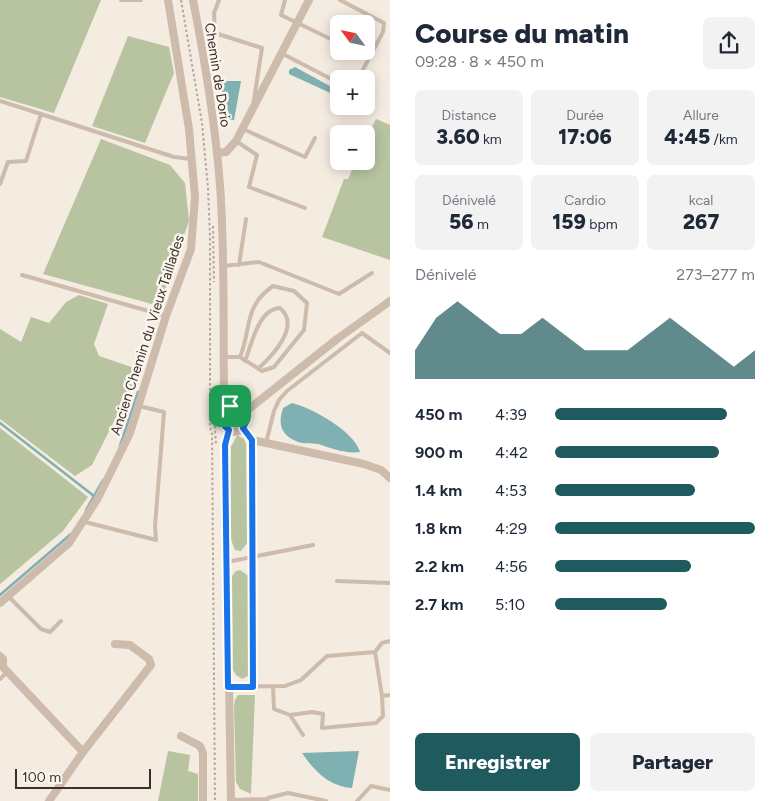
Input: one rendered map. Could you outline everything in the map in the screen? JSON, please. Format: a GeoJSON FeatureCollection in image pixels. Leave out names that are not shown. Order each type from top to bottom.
{"type":"FeatureCollection","features":[{"type":"Feature","properties":{"kind":"street","name":"Ancien Chemin du Vieux Taillades"},"geometry":{"type":"LineString","coordinates":[[0,603],[69,543],[84,522],[119,458],[139,406],[166,316],[191,249],[195,209],[191,159],[185,103],[168,0]]}},
{"type":"Feature","properties":{"kind":"street","name":"Chemin de Dorio"},"geometry":{"type":"LineString","coordinates":[[193,0],[205,62],[217,153],[222,266],[224,391],[230,406]]}},
{"type":"Feature","properties":{"kind":"street"},"geometry":{"type":"LineString","coordinates":[[217,153],[226,152],[236,141],[309,0]]}},
{"type":"Feature","properties":{"kind":"street"},"geometry":{"type":"LineString","coordinates":[[245,412],[337,339],[390,301]]}},
{"type":"Feature","properties":{"kind":"street"},"geometry":{"type":"LineString","coordinates":[[230,406],[237,406],[245,412],[247,420],[243,428],[236,431],[229,430],[223,425],[221,418],[224,411],[230,406]]}},
{"type":"Feature","properties":{"kind":"street"},"geometry":{"type":"LineString","coordinates":[[243,428],[252,440],[364,464],[381,470],[390,478]]}},
{"type":"Feature","properties":{"kind":"street"},"geometry":{"type":"LineString","coordinates":[[229,430],[225,445],[230,800]]}},
{"type":"Feature","properties":{"kind":"street"},"geometry":{"type":"LineString","coordinates":[[49,801],[83,752],[151,665],[149,659],[130,645],[115,644]]}},
{"type":"Feature","properties":{"kind":"street"},"geometry":{"type":"LineString","coordinates":[[0,656],[3,659],[4,670],[83,752]]}},
{"type":"Feature","properties":{"kind":"street"},"geometry":{"type":"LineString","coordinates":[[181,736],[200,746],[203,753],[202,801]]}},
{"type":"Feature","properties":{"kind":"lane"},"geometry":{"type":"LineString","coordinates":[[121,0],[141,0]]}},
{"type":"Feature","properties":{"kind":"lane"},"geometry":{"type":"LineString","coordinates":[[219,0],[214,13],[214,33],[262,48],[253,108]]}},
{"type":"Feature","properties":{"kind":"lane"},"geometry":{"type":"LineString","coordinates":[[285,0],[281,15],[330,38]]}},
{"type":"Feature","properties":{"kind":"lane"},"geometry":{"type":"LineString","coordinates":[[340,0],[369,15]]}},
{"type":"Feature","properties":{"kind":"lane"},"geometry":{"type":"LineString","coordinates":[[375,18],[384,23],[384,32],[375,48]]}},
{"type":"Feature","properties":{"kind":"lane"},"geometry":{"type":"LineString","coordinates":[[281,53],[330,78]]}},
{"type":"Feature","properties":{"kind":"lane"},"geometry":{"type":"LineString","coordinates":[[0,101],[174,157],[191,159]]}},
{"type":"Feature","properties":{"kind":"lane"},"geometry":{"type":"LineString","coordinates":[[0,184],[8,162],[26,161],[41,114]]}},
{"type":"Feature","properties":{"kind":"lane"},"geometry":{"type":"LineString","coordinates":[[242,129],[305,156],[314,138]]}},
{"type":"Feature","properties":{"kind":"lane"},"geometry":{"type":"LineString","coordinates":[[236,141],[257,155],[249,187],[305,208]]}},
{"type":"Feature","properties":{"kind":"lane"},"geometry":{"type":"LineString","coordinates":[[239,265],[246,219]]}},
{"type":"Feature","properties":{"kind":"lane"},"geometry":{"type":"LineString","coordinates":[[222,266],[258,262],[338,294],[372,273]]}},
{"type":"Feature","properties":{"kind":"lane"},"geometry":{"type":"LineString","coordinates":[[22,274],[166,316]]}},
{"type":"Feature","properties":{"kind":"lane"},"geometry":{"type":"LineString","coordinates":[[224,357],[240,358],[262,371],[274,367],[304,330],[306,303],[294,291],[273,286],[260,295],[248,317],[245,345],[240,358]]}},
{"type":"Feature","properties":{"kind":"lane"},"geometry":{"type":"LineString","coordinates":[[245,361],[260,324],[267,313],[280,308],[286,314],[289,322],[283,339],[270,358],[258,369]]}},
{"type":"Feature","properties":{"kind":"lane"},"geometry":{"type":"LineString","coordinates":[[266,443],[279,400],[287,391],[362,333],[390,353]]}},
{"type":"Feature","properties":{"kind":"lane"},"geometry":{"type":"LineString","coordinates":[[84,522],[156,540],[155,526],[164,412],[139,406]]}},
{"type":"Feature","properties":{"kind":"lane"},"geometry":{"type":"LineString","coordinates":[[252,440],[253,687]]}},
{"type":"Feature","properties":{"kind":"lane"},"geometry":{"type":"LineString","coordinates":[[226,562],[313,545]]}},
{"type":"Feature","properties":{"kind":"lane"},"geometry":{"type":"LineString","coordinates":[[337,581],[390,583]]}},
{"type":"Feature","properties":{"kind":"lane"},"geometry":{"type":"LineString","coordinates":[[8,596],[41,629],[50,632],[61,621]]}},
{"type":"Feature","properties":{"kind":"lane"},"geometry":{"type":"LineString","coordinates":[[273,686],[274,709],[290,715],[312,712],[323,714],[322,728],[376,723],[383,716],[375,652],[382,643],[390,642]]}},
{"type":"Feature","properties":{"kind":"lane"},"geometry":{"type":"LineString","coordinates":[[228,687],[285,686],[301,680],[327,656],[375,652]]}},
{"type":"Feature","properties":{"kind":"lane"},"geometry":{"type":"LineString","coordinates":[[0,679],[4,670]]}},
{"type":"Feature","properties":{"kind":"lane"},"geometry":{"type":"LineString","coordinates":[[382,696],[390,694]]}},
{"type":"Feature","properties":{"kind":"lane"},"geometry":{"type":"LineString","coordinates":[[290,715],[303,735]]}},
{"type":"Feature","properties":{"kind":"lane"},"geometry":{"type":"LineString","coordinates":[[357,801],[371,786],[390,790]]}},
{"type":"Feature","properties":{"kind":"lane"},"geometry":{"type":"LineString","coordinates":[[230,800],[268,800],[288,793],[326,801]]}},
{"type":"Feature","properties":{"kind":"path"},"geometry":{"type":"LineString","coordinates":[[181,0],[202,123],[208,196],[215,801]]}},
{"type":"Feature","properties":{"kind":"green space"},"geometry":{"type":"Polygon","coordinates":[[[0,0],[101,0],[54,113],[0,97],[0,0]]]}},
{"type":"Feature","properties":{"kind":"green space"},"geometry":{"type":"Polygon","coordinates":[[[128,36],[169,47],[174,73],[145,143],[92,126],[128,36]]]}},
{"type":"Feature","properties":{"kind":"green space"},"geometry":{"type":"Polygon","coordinates":[[[376,119],[390,125],[390,260],[322,237],[344,179],[348,179],[352,170],[375,170],[375,125],[373,125],[376,119]]]}},
{"type":"Feature","properties":{"kind":"green space"},"geometry":{"type":"Polygon","coordinates":[[[101,139],[170,165],[185,183],[189,221],[159,306],[43,274],[101,139]]]}},
{"type":"Feature","properties":{"kind":"green space"},"geometry":{"type":"Polygon","coordinates":[[[79,295],[108,304],[94,344],[99,356],[140,370],[92,465],[75,476],[0,419],[0,329],[21,342],[31,317],[49,323],[66,302],[79,295]]]}},
{"type":"Feature","properties":{"kind":"green space"},"geometry":{"type":"Polygon","coordinates":[[[0,428],[88,497],[63,531],[0,584],[0,428]]]}},
{"type":"Feature","properties":{"kind":"green space"},"geometry":{"type":"Polygon","coordinates":[[[237,435],[244,439],[246,444],[247,543],[241,551],[235,550],[230,537],[231,447],[237,435]]]}},
{"type":"Feature","properties":{"kind":"green space"},"geometry":{"type":"Polygon","coordinates":[[[240,570],[249,576],[251,671],[250,675],[242,679],[233,670],[232,576],[236,571],[240,570]]]}},
{"type":"Feature","properties":{"kind":"green space"},"geometry":{"type":"Polygon","coordinates":[[[238,695],[255,695],[251,794],[240,789],[236,782],[234,707],[238,695]]]}},
{"type":"Feature","properties":{"kind":"green space"},"geometry":{"type":"Polygon","coordinates":[[[168,751],[190,755],[188,771],[198,774],[198,801],[158,801],[168,751]]]}},
{"type":"Feature","properties":{"kind":"water"},"geometry":{"type":"Polygon","coordinates":[[[295,67],[330,86],[330,93],[289,74],[289,70],[295,67]]]}},
{"type":"Feature","properties":{"kind":"water"},"geometry":{"type":"Polygon","coordinates":[[[221,81],[241,81],[234,120],[224,119],[221,81]]]}},
{"type":"Feature","properties":{"kind":"water"},"geometry":{"type":"Polygon","coordinates":[[[292,403],[321,415],[341,429],[350,436],[360,452],[333,449],[318,444],[300,443],[287,436],[282,428],[281,419],[283,408],[292,403]]]}},
{"type":"Feature","properties":{"kind":"water"},"geometry":{"type":"Polygon","coordinates":[[[359,751],[352,788],[337,785],[323,777],[302,753],[359,751]]]}},
{"type":"Feature","properties":{"kind":"waterway"},"geometry":{"type":"LineString","coordinates":[[120,446],[138,392]]}},
{"type":"Feature","properties":{"kind":"waterway"},"geometry":{"type":"LineString","coordinates":[[0,423],[94,496]]}},
{"type":"Feature","properties":{"kind":"waterway"},"geometry":{"type":"LineString","coordinates":[[86,510],[103,480]]}},
{"type":"Feature","properties":{"kind":"waterway"},"geometry":{"type":"LineString","coordinates":[[0,595],[71,534]]}},
{"type":"Feature","properties":{"kind":"route"},"geometry":{"type":"LineString","coordinates":[[230,406],[240,407],[245,412],[247,420],[243,428],[247,436],[252,440],[253,687],[228,687],[225,445],[229,430],[223,425],[221,418],[226,408],[230,406]]}}]}
